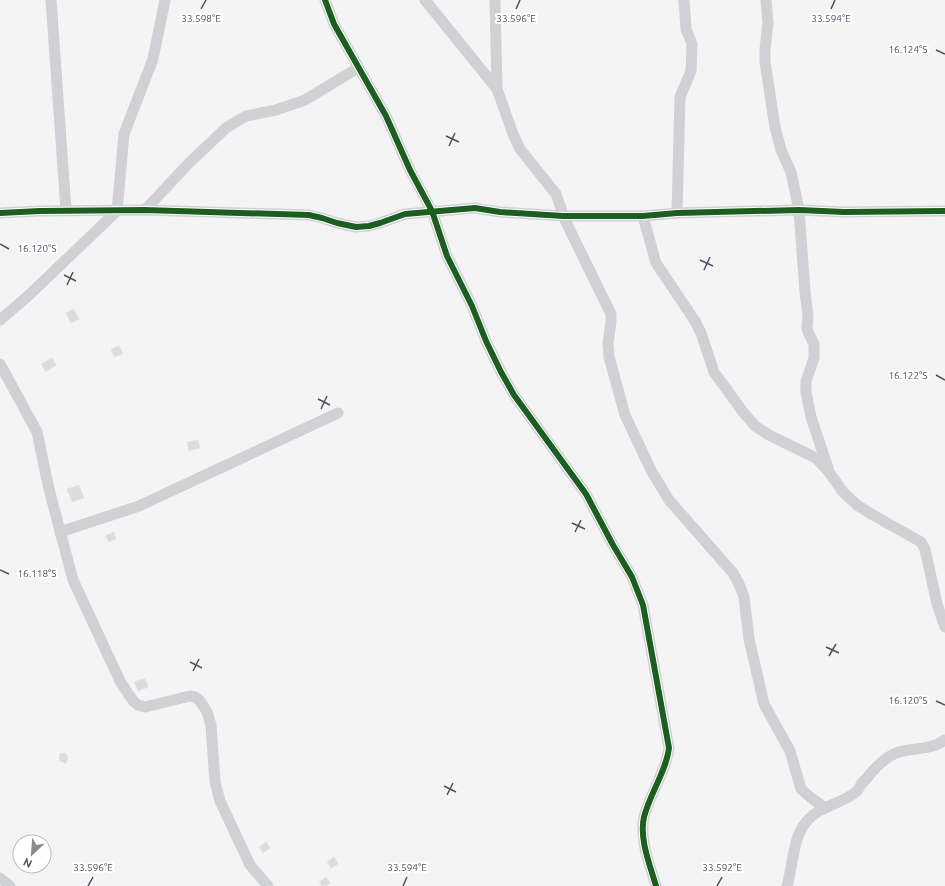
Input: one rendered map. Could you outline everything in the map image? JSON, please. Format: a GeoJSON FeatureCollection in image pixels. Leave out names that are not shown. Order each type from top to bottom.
{"type":"FeatureCollection","features":[{"type":"Feature","properties":{"kind":"street"},"geometry":{"type":"LineString","coordinates":[[50,0],[66,210]]}},
{"type":"Feature","properties":{"kind":"street"},"geometry":{"type":"LineString","coordinates":[[0,320],[28,296],[117,211],[124,134],[153,59],[165,0]]}},
{"type":"Feature","properties":{"kind":"street"},"geometry":{"type":"LineString","coordinates":[[325,0],[334,24],[386,116],[410,170],[432,211],[447,256],[502,372],[514,394],[586,494],[632,577],[644,606],[670,748],[644,818],[644,839],[656,886]]}},
{"type":"Feature","properties":{"kind":"street"},"geometry":{"type":"LineString","coordinates":[[426,0],[497,89]]}},
{"type":"Feature","properties":{"kind":"street"},"geometry":{"type":"LineString","coordinates":[[495,0],[497,89],[518,144],[556,194],[563,216],[611,314],[608,343],[609,357],[626,415],[652,472],[668,500],[728,567],[740,584],[744,597],[749,639],[764,704],[790,750],[801,789],[825,808]]}},
{"type":"Feature","properties":{"kind":"street"},"geometry":{"type":"LineString","coordinates":[[677,213],[680,97],[691,71],[692,44],[686,29],[684,0]]}},
{"type":"Feature","properties":{"kind":"street"},"geometry":{"type":"LineString","coordinates":[[766,0],[768,23],[765,49],[775,127],[791,172],[799,210],[808,316],[807,327],[814,344],[814,358],[806,381],[806,392],[811,417],[829,472]]}},
{"type":"Feature","properties":{"kind":"street"},"geometry":{"type":"LineString","coordinates":[[145,210],[226,128],[246,116],[276,110],[305,100],[358,68]]}},
{"type":"Feature","properties":{"kind":"street"},"geometry":{"type":"LineString","coordinates":[[0,213],[66,210],[145,210],[309,215],[337,224],[356,227],[380,223],[406,214],[475,208],[500,212],[563,216],[642,216],[677,213],[799,210],[844,212],[945,211]]}},
{"type":"Feature","properties":{"kind":"street"},"geometry":{"type":"LineString","coordinates":[[642,216],[656,263],[695,321],[701,333],[714,372],[722,384],[755,426],[769,435],[816,458],[829,472],[843,492],[857,505],[873,516],[921,542],[925,549],[937,604],[945,627]]}},
{"type":"Feature","properties":{"kind":"street"},"geometry":{"type":"LineString","coordinates":[[0,364],[37,432],[49,489],[73,580],[120,681],[132,701],[145,707],[190,696],[195,697],[200,701],[207,712],[211,724],[215,782],[220,801],[250,865],[268,886]]}},
{"type":"Feature","properties":{"kind":"street"},"geometry":{"type":"LineString","coordinates":[[60,532],[139,506],[338,413]]}},
{"type":"Feature","properties":{"kind":"street"},"geometry":{"type":"LineString","coordinates":[[787,886],[793,849],[801,828],[809,818],[825,808],[848,797],[857,790],[865,779],[889,757],[896,753],[929,748],[945,740]]}},
{"type":"Feature","properties":{"kind":"street"},"geometry":{"type":"LineString","coordinates":[[0,878],[10,886]]}},
{"type":"Feature","properties":{"kind":"building"},"geometry":{"type":"Polygon","coordinates":[[[74,309],[79,319],[71,323],[66,313],[74,309]]]}},
{"type":"Feature","properties":{"kind":"building"},"geometry":{"type":"Polygon","coordinates":[[[119,346],[123,354],[114,357],[111,349],[119,346]]]}},
{"type":"Feature","properties":{"kind":"building"},"geometry":{"type":"Polygon","coordinates":[[[52,358],[56,365],[46,372],[41,364],[52,358]]]}},
{"type":"Feature","properties":{"kind":"building"},"geometry":{"type":"Polygon","coordinates":[[[198,440],[200,448],[189,451],[187,442],[198,440]]]}},
{"type":"Feature","properties":{"kind":"building"},"geometry":{"type":"Polygon","coordinates":[[[79,485],[84,498],[72,502],[67,489],[79,485]]]}},
{"type":"Feature","properties":{"kind":"building"},"geometry":{"type":"Polygon","coordinates":[[[114,532],[116,539],[108,542],[106,535],[114,532]]]}},
{"type":"Feature","properties":{"kind":"building"},"geometry":{"type":"Polygon","coordinates":[[[145,678],[148,687],[138,691],[134,682],[145,678]]]}},
{"type":"Feature","properties":{"kind":"building"},"geometry":{"type":"Polygon","coordinates":[[[64,753],[68,758],[66,764],[60,761],[59,758],[60,754],[64,753]]]}},
{"type":"Feature","properties":{"kind":"building"},"geometry":{"type":"Polygon","coordinates":[[[266,842],[270,848],[263,853],[259,847],[266,842]]]}},
{"type":"Feature","properties":{"kind":"building"},"geometry":{"type":"Polygon","coordinates":[[[334,857],[338,864],[331,868],[327,862],[334,857]]]}},
{"type":"Feature","properties":{"kind":"building"},"geometry":{"type":"Polygon","coordinates":[[[326,877],[330,883],[326,886],[322,886],[319,882],[326,877]]]}},
{"type":"Feature","properties":{"kind":"cycle path"},"geometry":{"type":"LineString","coordinates":[[325,0],[334,24],[386,116],[410,170],[432,211],[447,256],[472,306],[486,341],[501,372],[514,395],[586,494],[632,577],[643,605],[669,748],[665,766],[647,808],[643,825],[644,843],[656,886]]}},
{"type":"Feature","properties":{"kind":"cycle path"},"geometry":{"type":"LineString","coordinates":[[0,213],[145,210],[309,215],[356,227],[369,226],[405,214],[475,208],[500,212],[563,216],[643,216],[677,213],[799,210],[844,212],[945,211]]}}]}
